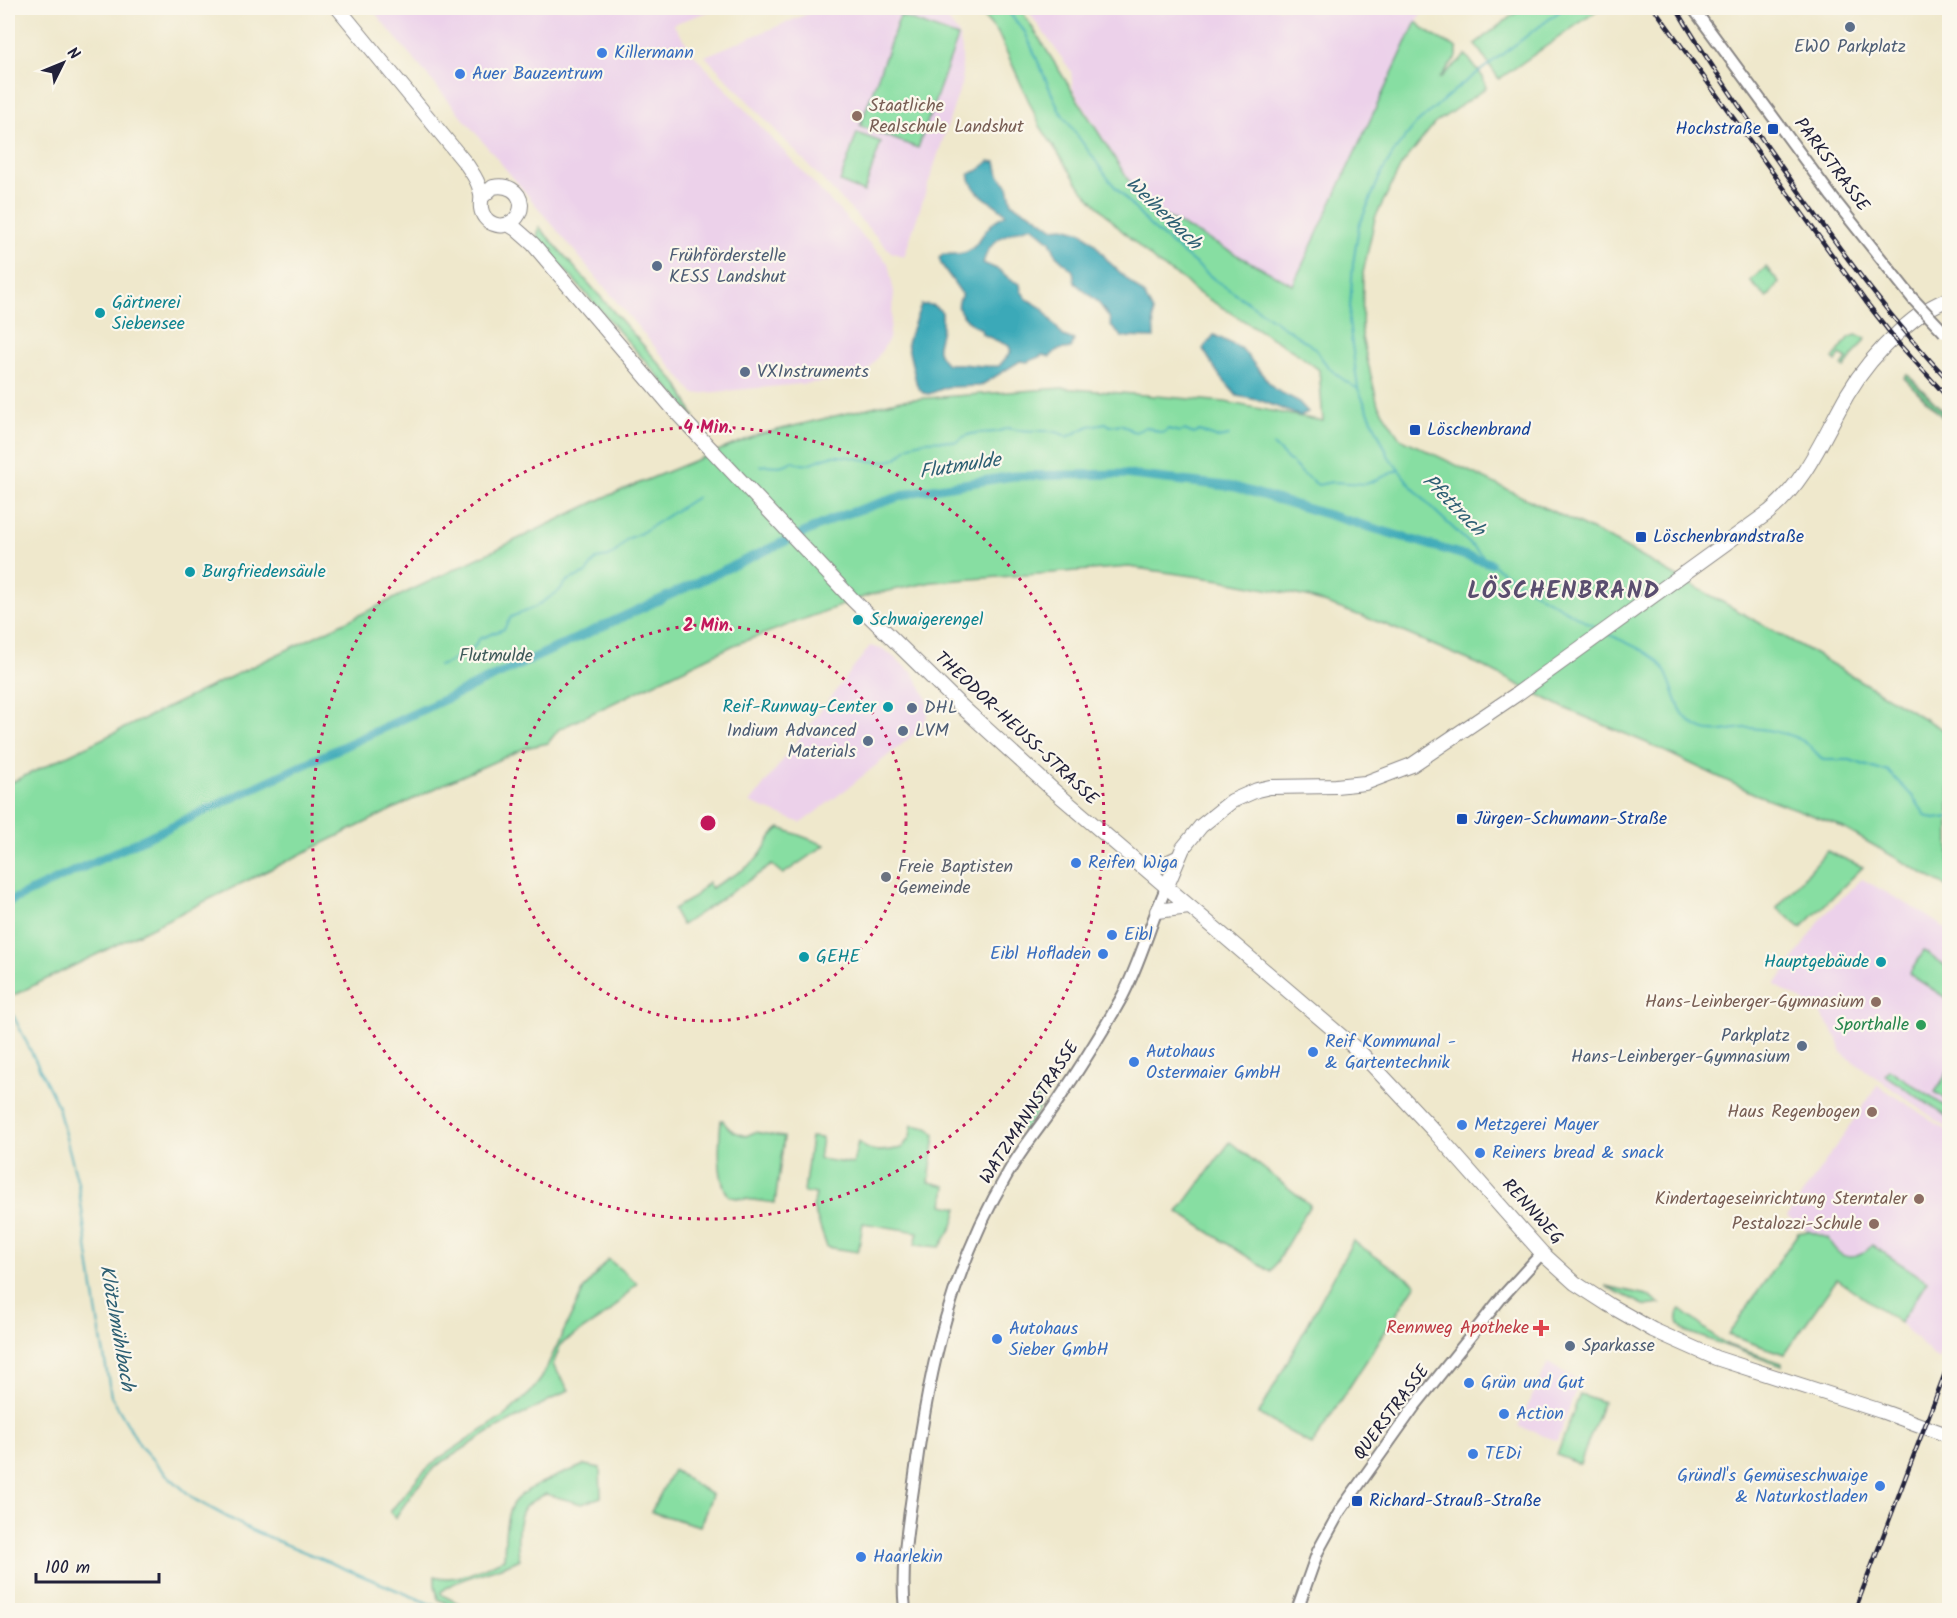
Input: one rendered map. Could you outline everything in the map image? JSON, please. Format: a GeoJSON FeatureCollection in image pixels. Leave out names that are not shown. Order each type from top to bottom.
{"type":"FeatureCollection","features":[{"type":"Feature","properties":{"kind":"main road","name":"THEODOR-HEUSS-STRASSE"},"geometry":{"type":"LineString","coordinates":[[338,8],[467,165],[479,185],[483,197],[481,211],[486,219],[499,226],[513,220],[521,205],[515,192],[507,187],[498,186],[467,165]]}},
{"type":"Feature","properties":{"kind":"main road"},"geometry":{"type":"LineString","coordinates":[[483,197],[489,189],[498,186]]}},
{"type":"Feature","properties":{"kind":"main road","name":"THEODOR-HEUSS-STRASSE"},"geometry":{"type":"LineString","coordinates":[[513,220],[516,229],[533,244],[688,424],[853,600],[967,712],[1166,888]]}},
{"type":"Feature","properties":{"kind":"main road"},"geometry":{"type":"LineString","coordinates":[[1166,888],[1177,858],[1193,835],[1207,820],[1232,801],[1270,787],[1365,783],[1412,765],[1517,694],[1780,503],[1800,481],[1847,395],[1874,357],[1914,318],[1940,302],[1950,300]]}},
{"type":"Feature","properties":{"kind":"main road"},"geometry":{"type":"LineString","coordinates":[[1139,865],[1160,866],[1177,858]]}},
{"type":"Feature","properties":{"kind":"main road","name":"RENNWEG"},"geometry":{"type":"LineString","coordinates":[[1166,888],[1308,1005],[1379,1071],[1542,1253],[1588,1292],[1671,1339],[1716,1358],[1881,1411],[1950,1436]]}},
{"type":"Feature","properties":{"kind":"main road"},"geometry":{"type":"LineString","coordinates":[[1156,911],[1189,906]]}},
{"type":"Feature","properties":{"kind":"street","name":"PARKSTRASSE"},"geometry":{"type":"LineString","coordinates":[[1693,8],[1832,197],[1914,299],[1947,334]]}},
{"type":"Feature","properties":{"kind":"street","name":"WATZMANNSTRASSE"},"geometry":{"type":"LineString","coordinates":[[905,1611],[903,1575],[927,1387],[944,1322],[962,1270],[985,1215],[1007,1173],[1099,1038],[1123,996],[1136,969],[1166,888]]}},
{"type":"Feature","properties":{"kind":"street","name":"QUERSTRASSE"},"geometry":{"type":"LineString","coordinates":[[1297,1611],[1317,1551],[1340,1511],[1414,1407],[1502,1297],[1542,1253]]}},
{"type":"Feature","properties":{"kind":"shaded area"},"geometry":{"type":"Polygon","coordinates":[[[371,8],[719,8],[673,24],[696,57],[888,263],[894,293],[889,339],[864,378],[694,394],[371,8]]]}},
{"type":"Feature","properties":{"kind":"shaded area","name":"Staatliche Realschule Landshut"},"geometry":{"type":"Polygon","coordinates":[[[822,8],[939,8],[959,35],[962,50],[962,82],[904,257],[891,252],[705,56],[822,8]]]}},
{"type":"Feature","properties":{"kind":"shaded area"},"geometry":{"type":"Polygon","coordinates":[[[1026,8],[1424,8],[1293,285],[1144,205],[1073,89],[1071,71],[1026,8]]]}},
{"type":"Feature","properties":{"kind":"shaded area"},"geometry":{"type":"Polygon","coordinates":[[[870,646],[885,650],[913,673],[927,698],[928,714],[923,727],[801,823],[750,803],[870,646]]]}},
{"type":"Feature","properties":{"kind":"shaded area","name":"Hans-Leinberger-Gymnasium"},"geometry":{"type":"Polygon","coordinates":[[[1862,879],[1918,910],[1949,931],[1949,1129],[1844,1055],[1838,1039],[1818,1010],[1775,985],[1824,915],[1862,879]]]}},
{"type":"Feature","properties":{"kind":"shaded area","name":"Pestalozzi-Schule"},"geometry":{"type":"Polygon","coordinates":[[[1878,1085],[1949,1132],[1949,1330],[1938,1360],[1900,1323],[1927,1281],[1872,1245],[1864,1254],[1852,1257],[1840,1255],[1820,1234],[1808,1231],[1787,1217],[1878,1085]]]}},
{"type":"Feature","properties":{"kind":"shaded area"},"geometry":{"type":"Polygon","coordinates":[[[1548,1363],[1579,1382],[1557,1441],[1518,1426],[1548,1363]]]}},
{"type":"Feature","properties":{"kind":"green space","name":"Flutmulde"},"geometry":{"type":"Polygon","coordinates":[[[976,8],[1020,8],[1144,205],[1293,285],[1416,22],[1432,35],[1457,49],[1457,56],[1439,79],[1466,55],[1483,77],[1486,88],[1434,124],[1401,166],[1375,218],[1363,273],[1362,338],[1378,405],[1400,438],[1608,538],[1808,650],[1949,733],[1949,888],[1836,824],[1755,794],[1647,743],[1564,708],[1480,665],[1384,624],[1307,597],[1221,580],[1129,567],[932,582],[869,595],[734,645],[559,729],[548,743],[525,748],[444,784],[8,998],[8,784],[603,498],[757,435],[901,400],[1062,388],[1225,402],[1323,421],[1319,370],[1298,354],[1195,291],[1184,280],[1158,264],[1081,188],[1040,126],[998,33],[976,8]]]}},
{"type":"Feature","properties":{"kind":"green space"},"geometry":{"type":"Polygon","coordinates":[[[1522,8],[1601,8],[1499,79],[1475,44],[1522,8]]]}},
{"type":"Feature","properties":{"kind":"green space"},"geometry":{"type":"Polygon","coordinates":[[[900,16],[958,37],[918,148],[860,126],[900,16]]]}},
{"type":"Feature","properties":{"kind":"green space"},"geometry":{"type":"Polygon","coordinates":[[[857,133],[881,142],[864,192],[840,182],[857,133]]]}},
{"type":"Feature","properties":{"kind":"green space"},"geometry":{"type":"Polygon","coordinates":[[[539,227],[679,386],[695,418],[537,238],[539,227]]]}},
{"type":"Feature","properties":{"kind":"green space"},"geometry":{"type":"Polygon","coordinates":[[[1766,267],[1779,283],[1767,298],[1750,281],[1766,267]]]}},
{"type":"Feature","properties":{"kind":"green space"},"geometry":{"type":"Polygon","coordinates":[[[1856,335],[1866,338],[1844,368],[1842,366],[1847,359],[1840,355],[1836,362],[1833,359],[1848,338],[1856,335]]]}},
{"type":"Feature","properties":{"kind":"green space"},"geometry":{"type":"Polygon","coordinates":[[[1907,374],[1949,417],[1949,424],[1904,378],[1907,374]]]}},
{"type":"Feature","properties":{"kind":"green space"},"geometry":{"type":"Polygon","coordinates":[[[780,828],[825,845],[783,874],[772,865],[682,925],[673,909],[693,898],[708,882],[711,888],[750,865],[780,828]]]}},
{"type":"Feature","properties":{"kind":"green space"},"geometry":{"type":"Polygon","coordinates":[[[1827,851],[1863,867],[1801,928],[1777,908],[1827,851]]]}},
{"type":"Feature","properties":{"kind":"green space"},"geometry":{"type":"Polygon","coordinates":[[[1924,951],[1949,969],[1949,1000],[1909,974],[1924,951]]]}},
{"type":"Feature","properties":{"kind":"green space"},"geometry":{"type":"Polygon","coordinates":[[[1889,1069],[1949,1109],[1949,1118],[1885,1075],[1889,1069]]]}},
{"type":"Feature","properties":{"kind":"green space"},"geometry":{"type":"Polygon","coordinates":[[[1949,1070],[1949,1101],[1935,1092],[1949,1070]]]}},
{"type":"Feature","properties":{"kind":"green space"},"geometry":{"type":"Polygon","coordinates":[[[1037,1097],[1042,1105],[1025,1131],[1019,1128],[1037,1097]]]}},
{"type":"Feature","properties":{"kind":"green space"},"geometry":{"type":"Polygon","coordinates":[[[721,1120],[733,1131],[746,1136],[755,1132],[784,1137],[775,1203],[730,1197],[722,1182],[720,1171],[721,1120]]]}},
{"type":"Feature","properties":{"kind":"green space"},"geometry":{"type":"Polygon","coordinates":[[[912,1125],[928,1128],[935,1135],[929,1182],[946,1186],[943,1205],[958,1208],[953,1226],[940,1247],[915,1245],[918,1232],[863,1223],[858,1252],[827,1247],[813,1207],[816,1194],[804,1192],[811,1137],[822,1138],[819,1159],[853,1164],[858,1142],[873,1150],[902,1148],[910,1137],[912,1125]]]}},
{"type":"Feature","properties":{"kind":"green space"},"geometry":{"type":"Polygon","coordinates":[[[1230,1142],[1310,1205],[1271,1272],[1178,1212],[1230,1142]]]}},
{"type":"Feature","properties":{"kind":"green space"},"geometry":{"type":"Polygon","coordinates":[[[1808,1231],[1828,1238],[1837,1251],[1848,1257],[1860,1255],[1872,1245],[1927,1281],[1900,1323],[1837,1279],[1784,1354],[1728,1335],[1798,1233],[1808,1231]]]}},
{"type":"Feature","properties":{"kind":"green space"},"geometry":{"type":"Polygon","coordinates":[[[1353,1241],[1416,1284],[1312,1445],[1259,1414],[1353,1241]]]}},
{"type":"Feature","properties":{"kind":"green space"},"geometry":{"type":"Polygon","coordinates":[[[608,1259],[637,1283],[610,1312],[561,1344],[553,1365],[569,1390],[488,1433],[436,1466],[416,1488],[395,1518],[390,1512],[420,1475],[438,1459],[503,1417],[530,1393],[541,1379],[584,1289],[608,1259]]]}},
{"type":"Feature","properties":{"kind":"green space"},"geometry":{"type":"Polygon","coordinates":[[[1605,1286],[1647,1295],[1660,1304],[1646,1306],[1605,1286]]]}},
{"type":"Feature","properties":{"kind":"green space"},"geometry":{"type":"Polygon","coordinates":[[[1680,1309],[1728,1345],[1782,1363],[1782,1366],[1685,1331],[1678,1321],[1680,1309]]]}},
{"type":"Feature","properties":{"kind":"green space"},"geometry":{"type":"Polygon","coordinates":[[[1580,1394],[1603,1402],[1580,1464],[1557,1455],[1580,1394]]]}},
{"type":"Feature","properties":{"kind":"green space"},"geometry":{"type":"Polygon","coordinates":[[[584,1465],[600,1468],[601,1497],[582,1504],[546,1494],[532,1501],[525,1507],[520,1518],[518,1539],[520,1559],[458,1582],[441,1592],[442,1595],[472,1610],[461,1610],[438,1599],[435,1576],[452,1578],[461,1576],[504,1559],[508,1516],[513,1503],[519,1497],[535,1486],[584,1465]]]}},
{"type":"Feature","properties":{"kind":"green space"},"geometry":{"type":"Polygon","coordinates":[[[673,1470],[712,1495],[700,1526],[651,1512],[673,1470]]]}},
{"type":"Feature","properties":{"kind":"water"},"geometry":{"type":"Polygon","coordinates":[[[989,161],[996,162],[999,175],[1008,186],[1012,204],[1052,228],[1064,227],[1082,232],[1109,262],[1145,296],[1153,312],[1154,338],[1122,337],[1111,326],[1109,317],[1098,302],[1075,283],[1073,271],[1056,255],[1050,241],[1032,226],[1001,237],[986,254],[983,263],[999,270],[1020,284],[1021,291],[1027,299],[1042,308],[1063,336],[1074,340],[1071,348],[1057,350],[1050,357],[1043,355],[1028,362],[1020,361],[980,386],[947,387],[929,394],[923,393],[917,386],[907,343],[921,305],[928,304],[942,312],[938,350],[947,364],[999,366],[1011,352],[1009,346],[982,334],[981,329],[963,315],[958,305],[962,294],[941,264],[939,257],[943,254],[964,253],[970,250],[995,221],[1006,214],[979,193],[971,181],[969,174],[979,170],[989,161]]]}},
{"type":"Feature","properties":{"kind":"water"},"geometry":{"type":"Polygon","coordinates":[[[1214,335],[1242,349],[1274,389],[1298,401],[1308,412],[1300,416],[1262,401],[1237,396],[1219,375],[1203,349],[1214,335]]]}},
{"type":"Feature","properties":{"kind":"waterway","name":"Weiherbach"},"geometry":{"type":"LineString","coordinates":[[1005,8],[1025,32],[1059,110],[1110,181],[1150,226],[1215,280],[1315,348],[1333,372],[1358,389]]}},
{"type":"Feature","properties":{"kind":"waterway","name":"Pfettrach"},"geometry":{"type":"LineString","coordinates":[[1564,8],[1456,89],[1415,125],[1396,149],[1381,174],[1359,226],[1353,264],[1349,322],[1358,389],[1389,457],[1412,487],[1490,563],[1525,587],[1599,629]]}},
{"type":"Feature","properties":{"kind":"waterway"},"geometry":{"type":"LineString","coordinates":[[760,466],[779,466],[792,461],[807,464],[832,456],[885,461],[895,459],[910,446],[921,442],[956,442],[971,434],[996,432],[1009,428],[1060,433],[1067,437],[1089,426],[1106,423],[1110,426],[1121,424],[1133,432],[1145,427],[1163,433],[1168,429],[1180,432],[1184,430],[1194,434],[1199,431],[1218,438],[1229,436]]}},
{"type":"Feature","properties":{"kind":"waterway"},"geometry":{"type":"LineString","coordinates":[[1273,445],[1318,485],[1332,482],[1366,484],[1399,470]]}},
{"type":"Feature","properties":{"kind":"waterway","name":"Flutmulde"},"geometry":{"type":"LineString","coordinates":[[8,902],[840,516],[914,492],[1013,476],[1123,474],[1235,487],[1490,563]]}},
{"type":"Feature","properties":{"kind":"waterway"},"geometry":{"type":"LineString","coordinates":[[438,666],[472,650],[479,639],[504,629],[511,617],[535,607],[559,591],[567,581],[586,573],[596,559],[609,557],[627,539],[641,533],[697,497]]}},
{"type":"Feature","properties":{"kind":"waterway","name":"Pfettrach"},"geometry":{"type":"LineString","coordinates":[[1609,634],[1646,652],[1658,662],[1667,675],[1683,714],[1696,726],[1708,731],[1751,728],[1775,732],[1803,741],[1823,760],[1850,760],[1879,770],[1887,770],[1913,797],[1926,816],[1934,819],[1950,817]]}},
{"type":"Feature","properties":{"kind":"waterway","name":"Klötzlmühlbach"},"geometry":{"type":"LineString","coordinates":[[13,1015],[57,1104],[78,1183],[111,1396],[141,1447],[194,1499],[251,1530],[445,1610]]}},
{"type":"Feature","properties":{"kind":"railway"},"geometry":{"type":"LineString","coordinates":[[1654,8],[1866,302],[1899,344],[1950,400]]}},
{"type":"Feature","properties":{"kind":"railway"},"geometry":{"type":"LineString","coordinates":[[1676,8],[1736,102],[1835,242],[1890,314],[1950,382]]}},
{"type":"Feature","properties":{"kind":"railway"},"geometry":{"type":"LineString","coordinates":[[1855,1610],[1950,1360]]}},
{"type":"Feature","properties":{"kind":"place","name":"EWO Parkplatz"},"geometry":{"type":"Point","coordinates":[1850,27]}},
{"type":"Feature","properties":{"kind":"place","name":"Killermann"},"geometry":{"type":"Point","coordinates":[602,53]}},
{"type":"Feature","properties":{"kind":"place","name":"Auer Bauzentrum"},"geometry":{"type":"Point","coordinates":[460,74]}},
{"type":"Feature","properties":{"kind":"place","name":"Staatliche Realschule Landshut"},"geometry":{"type":"Point","coordinates":[857,116]}},
{"type":"Feature","properties":{"kind":"place","name":"Hochstraße"},"geometry":{"type":"Point","coordinates":[1773,129]}},
{"type":"Feature","properties":{"kind":"place","name":"Frühförderstelle KESS Landshut"},"geometry":{"type":"Point","coordinates":[657,266]}},
{"type":"Feature","properties":{"kind":"place","name":"Gärtnerei Siebensee"},"geometry":{"type":"Point","coordinates":[100,313]}},
{"type":"Feature","properties":{"kind":"place","name":"VXInstruments"},"geometry":{"type":"Point","coordinates":[745,372]}},
{"type":"Feature","properties":{"kind":"place","name":"Löschenbrand"},"geometry":{"type":"Point","coordinates":[1415,430]}},
{"type":"Feature","properties":{"kind":"place","name":"Löschenbrandstraße"},"geometry":{"type":"Point","coordinates":[1641,537]}},
{"type":"Feature","properties":{"kind":"place","name":"Burgfriedensäule"},"geometry":{"type":"Point","coordinates":[190,572]}},
{"type":"Feature","properties":{"kind":"place","name":"Schwaigerengel"},"geometry":{"type":"Point","coordinates":[858,620]}},
{"type":"Feature","properties":{"kind":"place","name":"Reif-Runway-Center"},"geometry":{"type":"Point","coordinates":[888,707]}},
{"type":"Feature","properties":{"kind":"place","name":"DHL"},"geometry":{"type":"Point","coordinates":[912,708]}},
{"type":"Feature","properties":{"kind":"place","name":"LVM"},"geometry":{"type":"Point","coordinates":[903,731]}},
{"type":"Feature","properties":{"kind":"place","name":"Indium Advanced Materials"},"geometry":{"type":"Point","coordinates":[868,741]}},
{"type":"Feature","properties":{"kind":"place","name":"Jürgen-Schumann-Straße"},"geometry":{"type":"Point","coordinates":[1462,819]}},
{"type":"Feature","properties":{"kind":"place","name":"Reifen Wiga"},"geometry":{"type":"Point","coordinates":[1076,863]}},
{"type":"Feature","properties":{"kind":"place","name":"Freie Baptisten Gemeinde"},"geometry":{"type":"Point","coordinates":[886,877]}},
{"type":"Feature","properties":{"kind":"place","name":"Eibl"},"geometry":{"type":"Point","coordinates":[1112,935]}},
{"type":"Feature","properties":{"kind":"place","name":"Eibl Hofladen"},"geometry":{"type":"Point","coordinates":[1103,954]}},
{"type":"Feature","properties":{"kind":"place","name":"GEHE"},"geometry":{"type":"Point","coordinates":[804,957]}},
{"type":"Feature","properties":{"kind":"place","name":"Hauptgebäude"},"geometry":{"type":"Point","coordinates":[1881,962]}},
{"type":"Feature","properties":{"kind":"place","name":"Hans-Leinberger-Gymnasium"},"geometry":{"type":"Point","coordinates":[1876,1002]}},
{"type":"Feature","properties":{"kind":"place","name":"Sporthalle"},"geometry":{"type":"Point","coordinates":[1921,1025]}},
{"type":"Feature","properties":{"kind":"place","name":"Parkplatz Hans-Leinberger-Gymnasium"},"geometry":{"type":"Point","coordinates":[1802,1046]}},
{"type":"Feature","properties":{"kind":"place","name":"Reif Kommunal - & Gartentechnik"},"geometry":{"type":"Point","coordinates":[1313,1052]}},
{"type":"Feature","properties":{"kind":"place","name":"Autohaus Ostermaier GmbH"},"geometry":{"type":"Point","coordinates":[1134,1062]}},
{"type":"Feature","properties":{"kind":"place","name":"Haus Regenbogen"},"geometry":{"type":"Point","coordinates":[1872,1112]}},
{"type":"Feature","properties":{"kind":"place","name":"Metzgerei Mayer"},"geometry":{"type":"Point","coordinates":[1462,1125]}},
{"type":"Feature","properties":{"kind":"place","name":"Reiners bread & snack"},"geometry":{"type":"Point","coordinates":[1480,1153]}},
{"type":"Feature","properties":{"kind":"place","name":"Kindertageseinrichtung Sterntaler"},"geometry":{"type":"Point","coordinates":[1919,1199]}},
{"type":"Feature","properties":{"kind":"place","name":"Pestalozzi-Schule"},"geometry":{"type":"Point","coordinates":[1874,1224]}},
{"type":"Feature","properties":{"kind":"place","name":"Rennweg Apotheke"},"geometry":{"type":"Point","coordinates":[1541,1328]}},
{"type":"Feature","properties":{"kind":"place","name":"Autohaus Sieber GmbH"},"geometry":{"type":"Point","coordinates":[997,1339]}},
{"type":"Feature","properties":{"kind":"place","name":"Sparkasse"},"geometry":{"type":"Point","coordinates":[1570,1346]}},
{"type":"Feature","properties":{"kind":"place","name":"Grün und Gut"},"geometry":{"type":"Point","coordinates":[1469,1383]}},
{"type":"Feature","properties":{"kind":"place","name":"Action"},"geometry":{"type":"Point","coordinates":[1504,1414]}},
{"type":"Feature","properties":{"kind":"place","name":"TEDi"},"geometry":{"type":"Point","coordinates":[1473,1454]}},
{"type":"Feature","properties":{"kind":"place","name":"Gründl's Gemüseschwaige & Naturkostladen"},"geometry":{"type":"Point","coordinates":[1880,1486]}},
{"type":"Feature","properties":{"kind":"place","name":"Richard-Strauß-Straße"},"geometry":{"type":"Point","coordinates":[1357,1501]}},
{"type":"Feature","properties":{"kind":"place","name":"Haarlekin"},"geometry":{"type":"Point","coordinates":[861,1557]}},
{"type":"Feature","properties":{"kind":"district","name":"LÖSCHENBRAND"},"geometry":{"type":"Point","coordinates":[1564,591]}}]}
